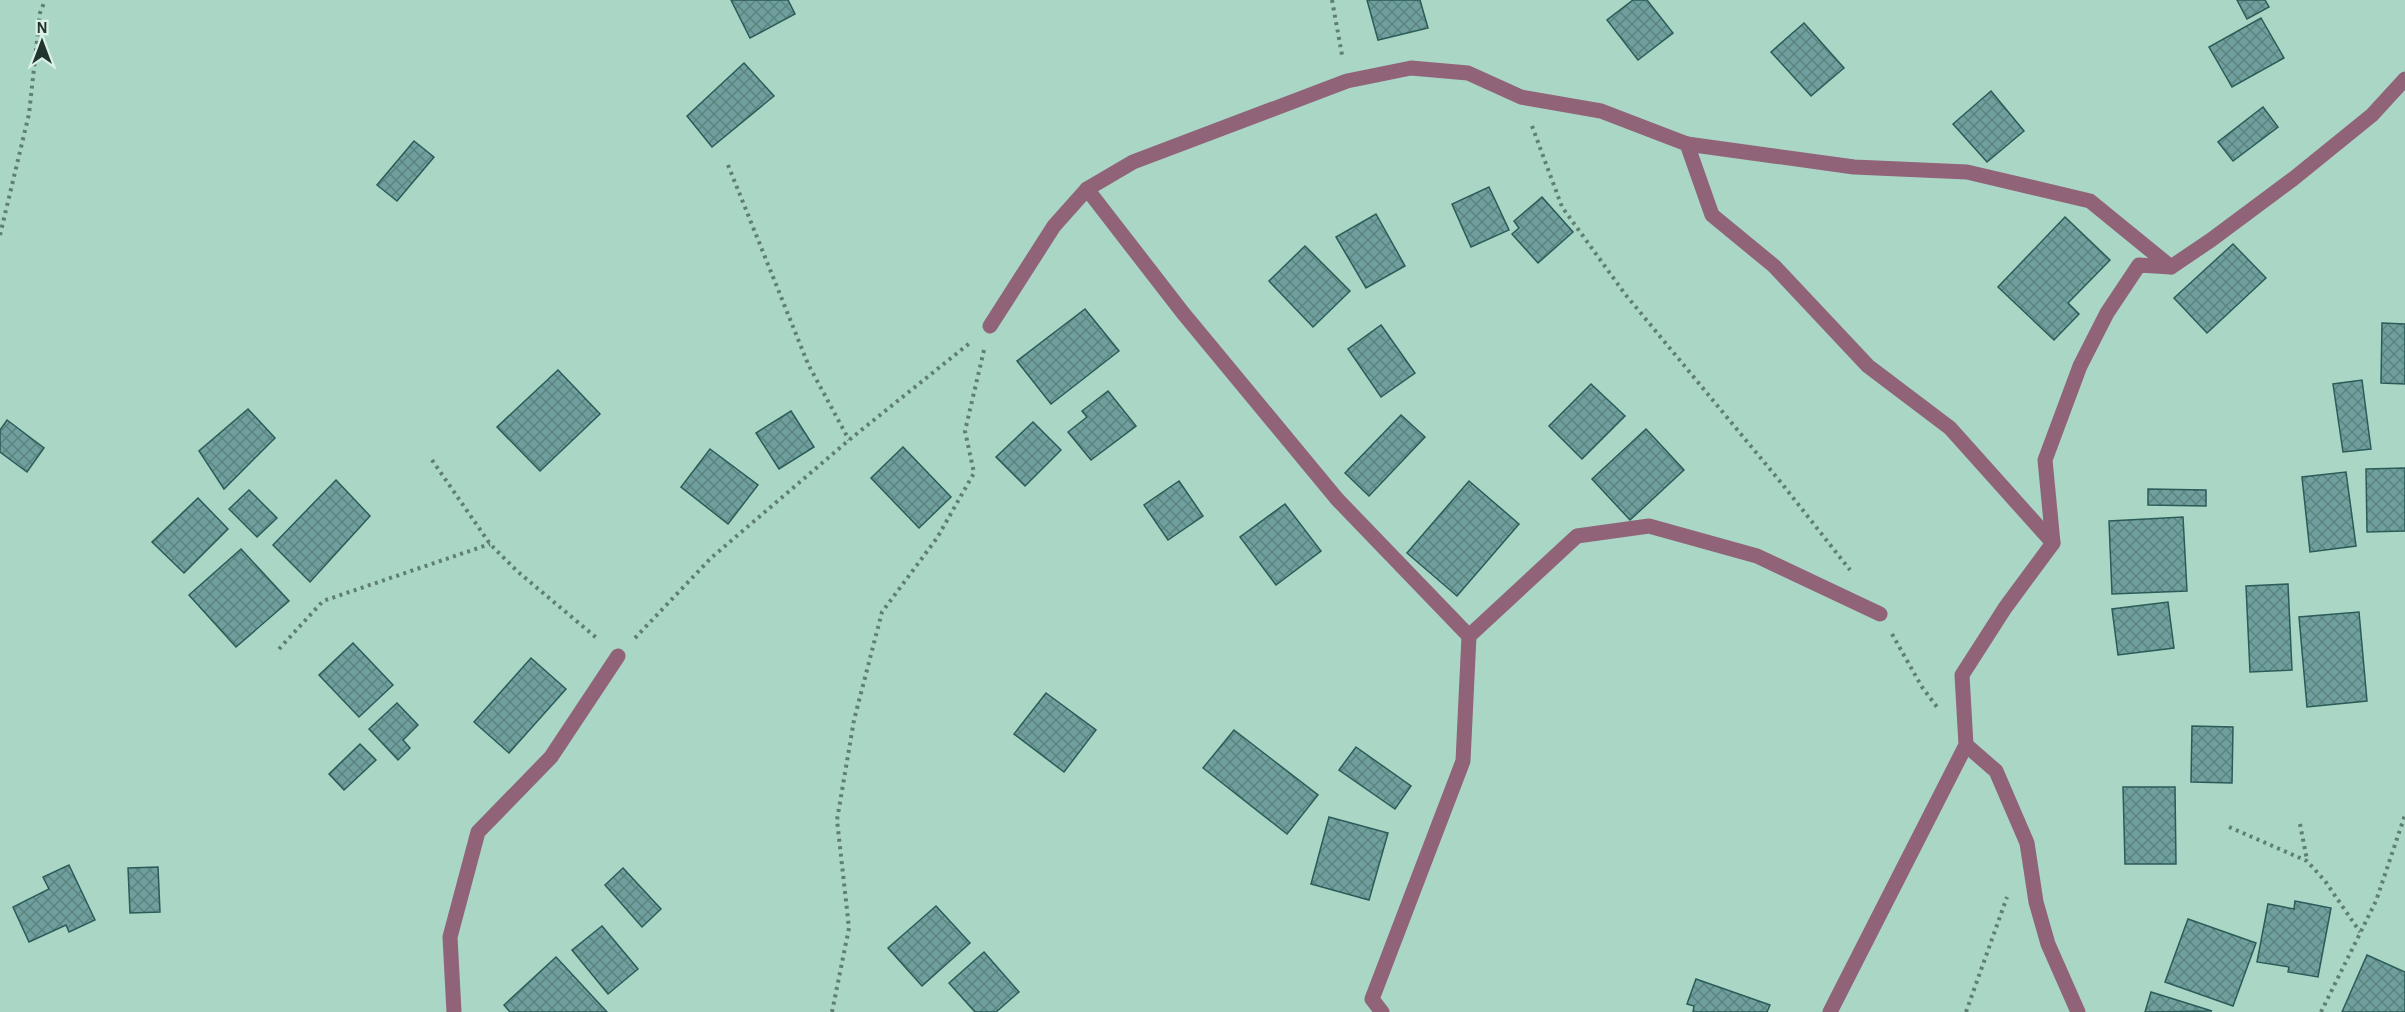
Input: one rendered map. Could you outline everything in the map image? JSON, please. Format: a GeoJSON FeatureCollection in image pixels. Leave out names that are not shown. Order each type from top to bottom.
{"type":"FeatureCollection","features":[{"type":"Feature","properties":{"kind":"street"},"geometry":{"type":"LineString","coordinates":[[990,326],[1054,226],[1087,189],[1133,162],[1347,81],[1411,68],[1468,73],[1521,97],[1601,111],[1687,144],[1854,167],[1967,172],[2090,201],[2171,267]]}},
{"type":"Feature","properties":{"kind":"street"},"geometry":{"type":"LineString","coordinates":[[1830,1012],[1966,746],[1962,675],[2005,608],[2053,543],[2045,460],[2080,366],[2107,313],[2139,265],[2171,267],[2293,180],[2372,115],[2405,79]]}},
{"type":"Feature","properties":{"kind":"street"},"geometry":{"type":"LineString","coordinates":[[1687,144],[1712,215],[1774,266],[1868,366],[1950,428],[2053,543]]}},
{"type":"Feature","properties":{"kind":"street"},"geometry":{"type":"LineString","coordinates":[[1087,189],[1183,313],[1337,499],[1470,636]]}},
{"type":"Feature","properties":{"kind":"street"},"geometry":{"type":"LineString","coordinates":[[1382,1012],[1372,999],[1463,761],[1470,636],[1577,536],[1649,526],[1757,556],[1880,614]]}},
{"type":"Feature","properties":{"kind":"street"},"geometry":{"type":"LineString","coordinates":[[454,1012],[450,937],[478,832],[551,757],[618,656]]}},
{"type":"Feature","properties":{"kind":"street"},"geometry":{"type":"LineString","coordinates":[[1966,746],[1996,771],[2027,843],[2036,902],[2048,944],[2078,1012]]}},
{"type":"Feature","properties":{"kind":"path"},"geometry":{"type":"LineString","coordinates":[[0,235],[29,114],[40,13],[45,0]]}},
{"type":"Feature","properties":{"kind":"path"},"geometry":{"type":"LineString","coordinates":[[1332,0],[1347,81]]}},
{"type":"Feature","properties":{"kind":"path"},"geometry":{"type":"LineString","coordinates":[[1521,97],[1562,207],[1624,294],[1717,406]]}},
{"type":"Feature","properties":{"kind":"path"},"geometry":{"type":"LineString","coordinates":[[728,165],[808,364],[849,440]]}},
{"type":"Feature","properties":{"kind":"path"},"geometry":{"type":"LineString","coordinates":[[432,460],[490,544],[517,571],[618,656],[711,558],[849,440],[990,326]]}},
{"type":"Feature","properties":{"kind":"path"},"geometry":{"type":"LineString","coordinates":[[832,1012],[849,928],[837,820],[854,720],[882,612],[937,538],[975,473],[964,431],[990,326]]}},
{"type":"Feature","properties":{"kind":"path"},"geometry":{"type":"LineString","coordinates":[[279,650],[323,601],[490,544]]}},
{"type":"Feature","properties":{"kind":"path"},"geometry":{"type":"LineString","coordinates":[[2320,1012],[2376,901],[2405,815]]}},
{"type":"Feature","properties":{"kind":"path"},"geometry":{"type":"LineString","coordinates":[[2300,824],[2307,861]]}},
{"type":"Feature","properties":{"kind":"path"},"geometry":{"type":"LineString","coordinates":[[2229,827],[2307,861],[2325,881],[2360,932]]}},
{"type":"Feature","properties":{"kind":"path"},"geometry":{"type":"LineString","coordinates":[[1966,1012],[2010,888]]}},
{"type":"Feature","properties":{"kind":"building"},"geometry":{"type":"Polygon","coordinates":[[[731,0],[788,0],[795,14],[750,38],[731,0]]]}},
{"type":"Feature","properties":{"kind":"building"},"geometry":{"type":"Polygon","coordinates":[[[1367,0],[1420,0],[1428,28],[1378,40],[1367,0]]]}},
{"type":"Feature","properties":{"kind":"building"},"geometry":{"type":"Polygon","coordinates":[[[1633,0],[1647,0],[1673,33],[1638,60],[1607,20],[1633,0]]]}},
{"type":"Feature","properties":{"kind":"building"},"geometry":{"type":"Polygon","coordinates":[[[2237,0],[2265,0],[2269,7],[2247,19],[2237,0]]]}},
{"type":"Feature","properties":{"kind":"building"},"geometry":{"type":"Polygon","coordinates":[[[2261,18],[2284,58],[2232,87],[2209,47],[2261,18]]]}},
{"type":"Feature","properties":{"kind":"building"},"geometry":{"type":"Polygon","coordinates":[[[1804,23],[1844,68],[1811,96],[1771,52],[1804,23]]]}},
{"type":"Feature","properties":{"kind":"building"},"geometry":{"type":"Polygon","coordinates":[[[744,63],[774,96],[712,147],[687,116],[744,63]]]}},
{"type":"Feature","properties":{"kind":"building"},"geometry":{"type":"Polygon","coordinates":[[[1991,91],[2024,131],[1987,162],[1953,124],[1991,91]]]}},
{"type":"Feature","properties":{"kind":"building"},"geometry":{"type":"Polygon","coordinates":[[[2263,107],[2278,127],[2233,161],[2218,142],[2263,107]]]}},
{"type":"Feature","properties":{"kind":"building"},"geometry":{"type":"Polygon","coordinates":[[[414,141],[434,157],[397,201],[377,185],[414,141]]]}},
{"type":"Feature","properties":{"kind":"building"},"geometry":{"type":"Polygon","coordinates":[[[1489,187],[1509,230],[1471,247],[1452,204],[1489,187]]]}},
{"type":"Feature","properties":{"kind":"building"},"geometry":{"type":"Polygon","coordinates":[[[1542,197],[1573,232],[1538,263],[1512,234],[1519,228],[1514,221],[1542,197]]]}},
{"type":"Feature","properties":{"kind":"building"},"geometry":{"type":"Polygon","coordinates":[[[1376,214],[1405,266],[1366,288],[1336,237],[1376,214]]]}},
{"type":"Feature","properties":{"kind":"building"},"geometry":{"type":"Polygon","coordinates":[[[2065,217],[2110,260],[2068,303],[2079,314],[2054,340],[1998,287],[2065,217]]]}},
{"type":"Feature","properties":{"kind":"building"},"geometry":{"type":"Polygon","coordinates":[[[2233,244],[2266,278],[2207,333],[2174,298],[2233,244]]]}},
{"type":"Feature","properties":{"kind":"building"},"geometry":{"type":"Polygon","coordinates":[[[1305,246],[1350,291],[1313,327],[1269,281],[1305,246]]]}},
{"type":"Feature","properties":{"kind":"building"},"geometry":{"type":"Polygon","coordinates":[[[1085,309],[1119,351],[1051,404],[1017,361],[1085,309]]]}},
{"type":"Feature","properties":{"kind":"building"},"geometry":{"type":"Polygon","coordinates":[[[2382,323],[2405,324],[2405,384],[2381,383],[2382,323]]]}},
{"type":"Feature","properties":{"kind":"building"},"geometry":{"type":"Polygon","coordinates":[[[1381,325],[1415,373],[1381,397],[1348,349],[1381,325]]]}},
{"type":"Feature","properties":{"kind":"building"},"geometry":{"type":"Polygon","coordinates":[[[558,370],[600,414],[540,471],[497,427],[558,370]]]}},
{"type":"Feature","properties":{"kind":"building"},"geometry":{"type":"Polygon","coordinates":[[[2362,380],[2371,449],[2343,452],[2333,384],[2362,380]]]}},
{"type":"Feature","properties":{"kind":"building"},"geometry":{"type":"Polygon","coordinates":[[[1591,384],[1625,416],[1582,459],[1549,426],[1591,384]]]}},
{"type":"Feature","properties":{"kind":"building"},"geometry":{"type":"Polygon","coordinates":[[[1108,391],[1136,426],[1091,460],[1068,432],[1087,417],[1082,411],[1108,391]]]}},
{"type":"Feature","properties":{"kind":"building"},"geometry":{"type":"Polygon","coordinates":[[[248,409],[275,438],[224,489],[199,451],[248,409]]]}},
{"type":"Feature","properties":{"kind":"building"},"geometry":{"type":"Polygon","coordinates":[[[791,411],[814,447],[779,469],[756,433],[791,411]]]}},
{"type":"Feature","properties":{"kind":"building"},"geometry":{"type":"Polygon","coordinates":[[[1401,415],[1425,437],[1369,496],[1345,473],[1401,415]]]}},
{"type":"Feature","properties":{"kind":"building"},"geometry":{"type":"Polygon","coordinates":[[[7,420],[44,448],[27,472],[0,452],[0,430],[7,420]]]}},
{"type":"Feature","properties":{"kind":"building"},"geometry":{"type":"Polygon","coordinates":[[[1033,422],[1061,450],[1025,486],[996,457],[1033,422]]]}},
{"type":"Feature","properties":{"kind":"building"},"geometry":{"type":"Polygon","coordinates":[[[1646,429],[1684,470],[1630,520],[1592,479],[1646,429]]]}},
{"type":"Feature","properties":{"kind":"building"},"geometry":{"type":"Polygon","coordinates":[[[903,447],[951,497],[919,528],[871,478],[903,447]]]}},
{"type":"Feature","properties":{"kind":"building"},"geometry":{"type":"Polygon","coordinates":[[[710,449],[758,485],[728,524],[681,487],[710,449]]]}},
{"type":"Feature","properties":{"kind":"building"},"geometry":{"type":"Polygon","coordinates":[[[2405,468],[2405,531],[2367,532],[2366,469],[2405,468]]]}},
{"type":"Feature","properties":{"kind":"building"},"geometry":{"type":"Polygon","coordinates":[[[2346,472],[2356,546],[2310,552],[2302,477],[2346,472]]]}},
{"type":"Feature","properties":{"kind":"building"},"geometry":{"type":"Polygon","coordinates":[[[336,480],[370,516],[310,582],[273,545],[336,480]]]}},
{"type":"Feature","properties":{"kind":"building"},"geometry":{"type":"Polygon","coordinates":[[[1179,481],[1203,516],[1168,540],[1144,505],[1179,481]]]}},
{"type":"Feature","properties":{"kind":"building"},"geometry":{"type":"Polygon","coordinates":[[[1469,481],[1519,524],[1457,596],[1407,553],[1469,481]]]}},
{"type":"Feature","properties":{"kind":"building"},"geometry":{"type":"Polygon","coordinates":[[[2148,489],[2206,490],[2206,506],[2148,505],[2148,489]]]}},
{"type":"Feature","properties":{"kind":"building"},"geometry":{"type":"Polygon","coordinates":[[[249,490],[277,518],[257,537],[229,509],[249,490]]]}},
{"type":"Feature","properties":{"kind":"building"},"geometry":{"type":"Polygon","coordinates":[[[198,498],[228,529],[184,573],[152,542],[198,498]]]}},
{"type":"Feature","properties":{"kind":"building"},"geometry":{"type":"Polygon","coordinates":[[[1285,504],[1321,551],[1276,585],[1240,537],[1285,504]]]}},
{"type":"Feature","properties":{"kind":"building"},"geometry":{"type":"Polygon","coordinates":[[[2183,517],[2187,591],[2112,594],[2109,521],[2183,517]]]}},
{"type":"Feature","properties":{"kind":"building"},"geometry":{"type":"Polygon","coordinates":[[[241,549],[289,601],[236,647],[189,595],[241,549]]]}},
{"type":"Feature","properties":{"kind":"building"},"geometry":{"type":"Polygon","coordinates":[[[2288,584],[2292,670],[2250,672],[2246,586],[2288,584]]]}},
{"type":"Feature","properties":{"kind":"building"},"geometry":{"type":"Polygon","coordinates":[[[2168,602],[2174,648],[2118,655],[2112,609],[2168,602]]]}},
{"type":"Feature","properties":{"kind":"building"},"geometry":{"type":"Polygon","coordinates":[[[2359,612],[2367,701],[2307,707],[2299,617],[2359,612]]]}},
{"type":"Feature","properties":{"kind":"building"},"geometry":{"type":"Polygon","coordinates":[[[353,643],[393,685],[359,717],[319,675],[353,643]]]}},
{"type":"Feature","properties":{"kind":"building"},"geometry":{"type":"Polygon","coordinates":[[[531,658],[566,689],[509,753],[474,722],[531,658]]]}},
{"type":"Feature","properties":{"kind":"building"},"geometry":{"type":"Polygon","coordinates":[[[1046,693],[1096,730],[1064,772],[1014,734],[1046,693]]]}},
{"type":"Feature","properties":{"kind":"building"},"geometry":{"type":"Polygon","coordinates":[[[397,703],[418,725],[403,740],[410,748],[398,760],[369,729],[397,703]]]}},
{"type":"Feature","properties":{"kind":"building"},"geometry":{"type":"Polygon","coordinates":[[[2192,726],[2233,727],[2232,783],[2191,782],[2192,726]]]}},
{"type":"Feature","properties":{"kind":"building"},"geometry":{"type":"Polygon","coordinates":[[[1234,730],[1318,795],[1287,834],[1203,768],[1234,730]]]}},
{"type":"Feature","properties":{"kind":"building"},"geometry":{"type":"Polygon","coordinates":[[[360,744],[376,760],[344,790],[329,774],[360,744]]]}},
{"type":"Feature","properties":{"kind":"building"},"geometry":{"type":"Polygon","coordinates":[[[1356,747],[1411,786],[1395,809],[1339,770],[1356,747]]]}},
{"type":"Feature","properties":{"kind":"building"},"geometry":{"type":"Polygon","coordinates":[[[2123,787],[2175,787],[2176,864],[2125,864],[2123,787]]]}},
{"type":"Feature","properties":{"kind":"building"},"geometry":{"type":"Polygon","coordinates":[[[1329,817],[1388,833],[1369,900],[1311,884],[1329,817]]]}},
{"type":"Feature","properties":{"kind":"building"},"geometry":{"type":"Polygon","coordinates":[[[69,865],[95,920],[69,932],[66,925],[29,942],[13,907],[49,889],[43,877],[69,865]]]}},
{"type":"Feature","properties":{"kind":"building"},"geometry":{"type":"Polygon","coordinates":[[[158,867],[160,912],[130,913],[128,868],[158,867]]]}},
{"type":"Feature","properties":{"kind":"building"},"geometry":{"type":"Polygon","coordinates":[[[623,868],[661,909],[642,927],[605,885],[623,868]]]}},
{"type":"Feature","properties":{"kind":"building"},"geometry":{"type":"Polygon","coordinates":[[[2295,901],[2331,908],[2318,977],[2288,972],[2289,967],[2257,962],[2268,904],[2294,909],[2295,901]]]}},
{"type":"Feature","properties":{"kind":"building"},"geometry":{"type":"Polygon","coordinates":[[[936,906],[970,943],[922,986],[888,948],[936,906]]]}},
{"type":"Feature","properties":{"kind":"building"},"geometry":{"type":"Polygon","coordinates":[[[2188,919],[2256,943],[2233,1006],[2165,982],[2188,919]]]}},
{"type":"Feature","properties":{"kind":"building"},"geometry":{"type":"Polygon","coordinates":[[[602,926],[638,969],[608,994],[572,950],[602,926]]]}},
{"type":"Feature","properties":{"kind":"building"},"geometry":{"type":"Polygon","coordinates":[[[984,952],[1019,992],[996,1012],[975,1012],[949,983],[984,952]]]}},
{"type":"Feature","properties":{"kind":"building"},"geometry":{"type":"Polygon","coordinates":[[[2367,955],[2405,972],[2405,1012],[2342,1012],[2367,955]]]}},
{"type":"Feature","properties":{"kind":"building"},"geometry":{"type":"Polygon","coordinates":[[[556,957],[607,1012],[510,1012],[504,1005],[556,957]]]}},
{"type":"Feature","properties":{"kind":"building"},"geometry":{"type":"Polygon","coordinates":[[[1696,979],[1770,1005],[1767,1012],[1693,1012],[1694,1006],[1687,1004],[1696,979]]]}},
{"type":"Feature","properties":{"kind":"building"},"geometry":{"type":"Polygon","coordinates":[[[2151,992],[2212,1011],[2145,1012],[2151,992]]]}}]}
